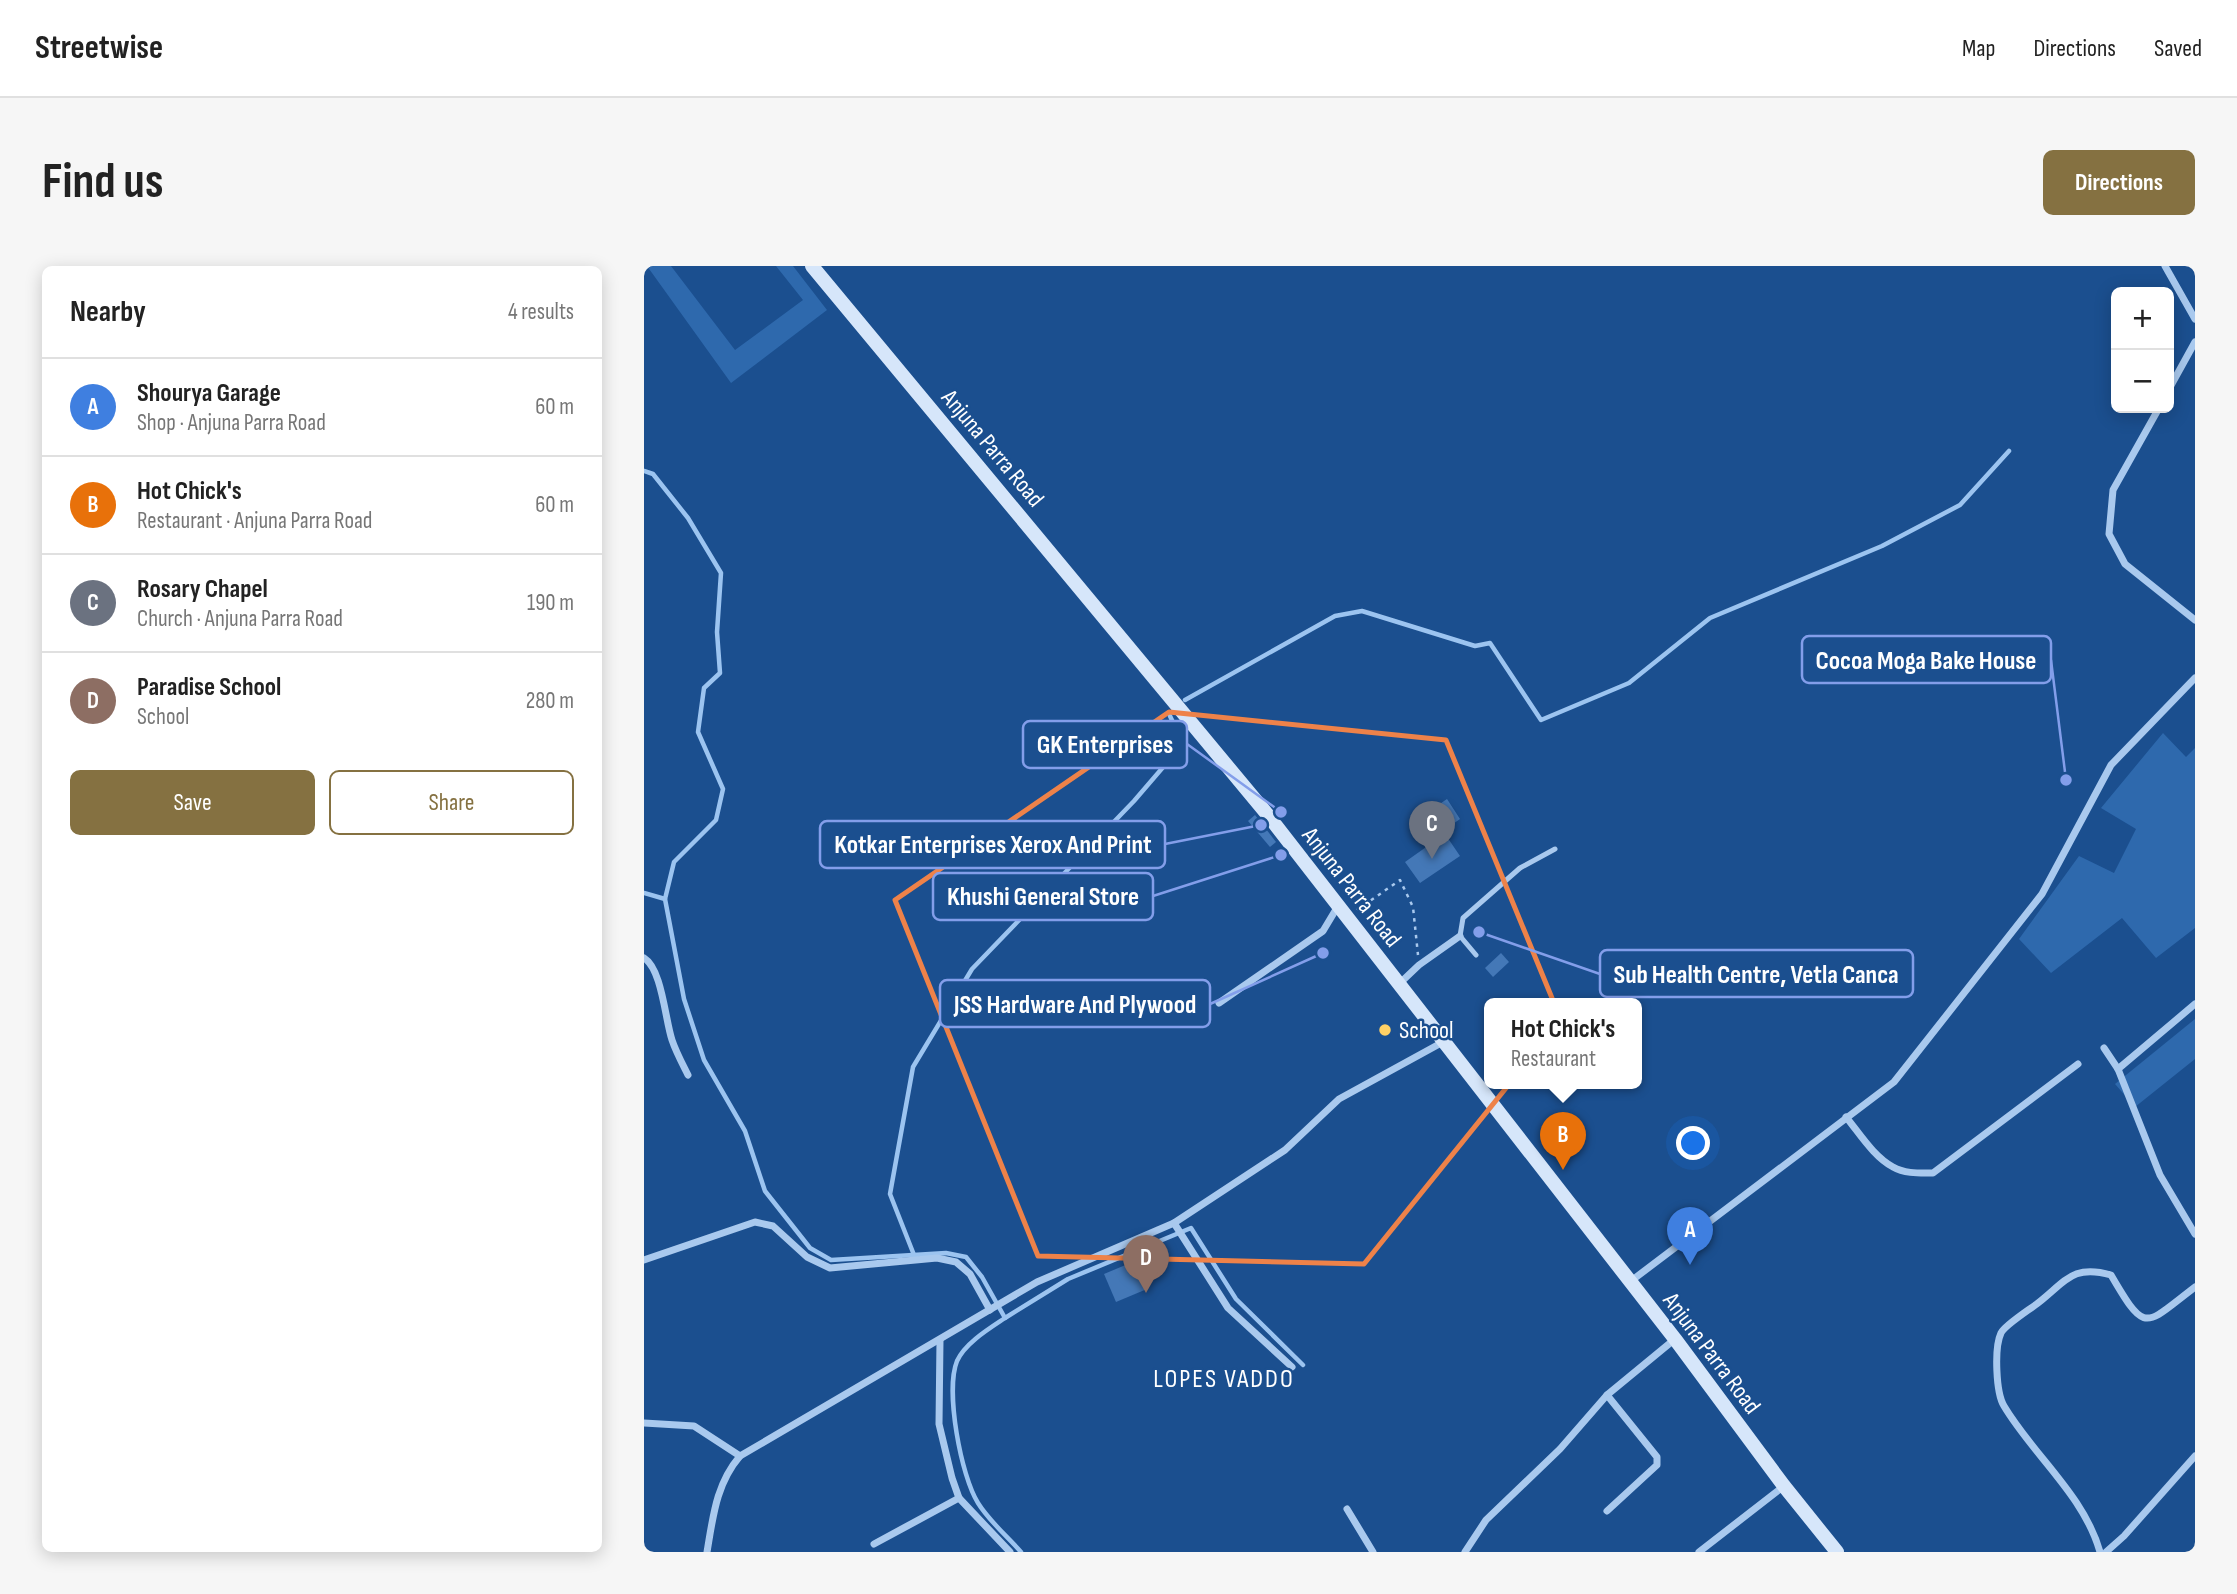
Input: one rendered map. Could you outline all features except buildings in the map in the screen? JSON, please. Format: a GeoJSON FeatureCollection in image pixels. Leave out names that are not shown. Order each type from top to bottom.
{"type":"FeatureCollection","features":[{"type":"Feature","properties":{"kind":"street","name":"Anjuna Parra Road"},"geometry":{"type":"LineString","coordinates":[[812,266],[1267,814],[1675,1339],[1784,1486],[1838,1552]]}},
{"type":"Feature","properties":{"kind":"street"},"geometry":{"type":"LineString","coordinates":[[2165,266],[2195,319]]}},
{"type":"Feature","properties":{"kind":"street"},"geometry":{"type":"LineString","coordinates":[[2174,380],[2195,342]]}},
{"type":"Feature","properties":{"kind":"street"},"geometry":{"type":"LineString","coordinates":[[2155,413],[2113,490],[2109,534],[2125,564],[2195,620]]}},
{"type":"Feature","properties":{"kind":"street"},"geometry":{"type":"LineString","coordinates":[[1630,1282],[1894,1082],[2042,894],[2111,765],[2195,678]]}},
{"type":"Feature","properties":{"kind":"street"},"geometry":{"type":"LineString","coordinates":[[1219,1003],[1322,931],[1342,911]]}},
{"type":"Feature","properties":{"kind":"street"},"geometry":{"type":"LineString","coordinates":[[1399,985],[1419,965],[1460,936]]}},
{"type":"Feature","properties":{"kind":"street"},"geometry":{"type":"LineString","coordinates":[[644,958],[651,963],[656,974],[672,1038],[688,1075]]}},
{"type":"Feature","properties":{"kind":"street"},"geometry":{"type":"LineString","coordinates":[[2118,1069],[2195,1004]]}},
{"type":"Feature","properties":{"kind":"street"},"geometry":{"type":"LineString","coordinates":[[707,1552],[717,1496],[727,1471],[740,1456],[1037,1282],[1174,1223],[1285,1150],[1339,1098],[1443,1042]]}},
{"type":"Feature","properties":{"kind":"street"},"geometry":{"type":"LineString","coordinates":[[2104,1048],[2118,1069],[2160,1175],[2195,1234]]}},
{"type":"Feature","properties":{"kind":"street"},"geometry":{"type":"LineString","coordinates":[[1846,1117],[1875,1152],[1894,1168],[1933,1173],[2078,1064]]}},
{"type":"Feature","properties":{"kind":"street"},"geometry":{"type":"LineString","coordinates":[[644,1260],[755,1222],[773,1226],[807,1257],[830,1268],[937,1258],[956,1262],[970,1274],[992,1309]]}},
{"type":"Feature","properties":{"kind":"street"},"geometry":{"type":"LineString","coordinates":[[1174,1223],[1227,1308],[1292,1367]]}},
{"type":"Feature","properties":{"kind":"street"},"geometry":{"type":"LineString","coordinates":[[2100,1552],[2095,1532],[2059,1478],[2002,1404],[1996,1355],[2001,1332],[2078,1271],[2096,1271],[2111,1275],[2132,1311],[2142,1319],[2153,1319],[2195,1287]]}},
{"type":"Feature","properties":{"kind":"street"},"geometry":{"type":"LineString","coordinates":[[1465,1552],[1486,1520],[1560,1449],[1607,1395],[1675,1339]]}},
{"type":"Feature","properties":{"kind":"street"},"geometry":{"type":"LineString","coordinates":[[940,1340],[939,1423],[959,1498],[1010,1552]]}},
{"type":"Feature","properties":{"kind":"street"},"geometry":{"type":"LineString","coordinates":[[1607,1395],[1657,1457],[1657,1465],[1607,1511]]}},
{"type":"Feature","properties":{"kind":"street"},"geometry":{"type":"LineString","coordinates":[[644,1423],[694,1426],[740,1456]]}},
{"type":"Feature","properties":{"kind":"street"},"geometry":{"type":"LineString","coordinates":[[2106,1552],[2124,1536],[2195,1456]]}},
{"type":"Feature","properties":{"kind":"street"},"geometry":{"type":"LineString","coordinates":[[1699,1552],[1784,1486]]}},
{"type":"Feature","properties":{"kind":"street"},"geometry":{"type":"LineString","coordinates":[[874,1544],[959,1498]]}},
{"type":"Feature","properties":{"kind":"street"},"geometry":{"type":"LineString","coordinates":[[1347,1509],[1373,1552]]}},
{"type":"Feature","properties":{"kind":"lane"},"geometry":{"type":"LineString","coordinates":[[1476,955],[1460,936],[1463,918],[1520,868],[1555,849]]}},
{"type":"Feature","properties":{"kind":"path"},"geometry":{"type":"LineString","coordinates":[[1342,911],[1400,880],[1413,907],[1419,965]]}},
{"type":"Feature","properties":{"kind":"highlighted area"},"geometry":{"type":"Polygon","coordinates":[[[1169,712],[1446,740],[1561,1020],[1364,1264],[1038,1256],[895,900],[1169,712]]]}},
{"type":"Feature","properties":{"kind":"shaded area"},"geometry":{"type":"Polygon","coordinates":[[[647,266],[671,266],[735,350],[803,300],[776,266],[793,266],[827,310],[731,383],[647,266]]]}},
{"type":"Feature","properties":{"kind":"shaded area"},"geometry":{"type":"Polygon","coordinates":[[[2163,733],[2186,757],[2195,748],[2195,928],[2156,958],[2122,918],[2051,973],[2019,939],[2079,856],[2114,873],[2136,829],[2101,808],[2163,733]]]}},
{"type":"Feature","properties":{"kind":"shaded area"},"geometry":{"type":"Polygon","coordinates":[[[2195,1019],[2195,1059],[2135,1107],[2115,1084],[2195,1019]]]}},
{"type":"Feature","properties":{"kind":"waterway"},"geometry":{"type":"LineString","coordinates":[[1185,700],[1335,616],[1362,611],[1475,646],[1490,643],[1541,720],[1629,683],[1710,618],[1882,546],[1960,505],[2009,451]]}},
{"type":"Feature","properties":{"kind":"waterway"},"geometry":{"type":"LineString","coordinates":[[644,471],[653,474],[688,518],[721,573],[717,632],[720,673],[704,688],[698,732],[723,789],[716,820],[674,862],[665,899],[684,999],[704,1060],[745,1131],[765,1191],[810,1248],[831,1260],[946,1253],[966,1257],[982,1277],[1005,1318],[972,1342],[957,1361],[954,1375],[954,1412],[966,1474],[978,1503],[1021,1552]]}},
{"type":"Feature","properties":{"kind":"waterway"},"geometry":{"type":"LineString","coordinates":[[914,1255],[890,1194],[913,1067],[972,969],[1134,801],[1183,744],[1170,716]]}},
{"type":"Feature","properties":{"kind":"waterway"},"geometry":{"type":"LineString","coordinates":[[644,893],[665,899]]}},
{"type":"Feature","properties":{"kind":"waterway"},"geometry":{"type":"LineString","coordinates":[[1005,1318],[1068,1279],[1191,1228],[1236,1299],[1303,1365]]}},
{"type":"Feature","properties":{"kind":"place","name":"Cocoa Moga Bake House"},"geometry":{"type":"Point","coordinates":[2066,780]}},
{"type":"Feature","properties":{"kind":"place","name":"GK Enterprises"},"geometry":{"type":"Point","coordinates":[1281,812]}},
{"type":"Feature","properties":{"kind":"place","name":"Kotkar Enterprises Xerox And Print"},"geometry":{"type":"Point","coordinates":[1261,825]}},
{"type":"Feature","properties":{"kind":"place","name":"Khushi General Store"},"geometry":{"type":"Point","coordinates":[1281,855]}},
{"type":"Feature","properties":{"kind":"place","name":"Rosary Chapel"},"geometry":{"type":"Point","coordinates":[1432,859]}},
{"type":"Feature","properties":{"kind":"place","name":"Sub Health Centre, Vetla Canca"},"geometry":{"type":"Point","coordinates":[1479,932]}},
{"type":"Feature","properties":{"kind":"place","name":"JSS Hardware And Plywood"},"geometry":{"type":"Point","coordinates":[1323,953]}},
{"type":"Feature","properties":{"kind":"place","name":"School"},"geometry":{"type":"Point","coordinates":[1385,1030]}},
{"type":"Feature","properties":{"kind":"place","name":"Hot Chick's"},"geometry":{"type":"Point","coordinates":[1563,1170]}},
{"type":"Feature","properties":{"kind":"place","name":"Shourya Garage"},"geometry":{"type":"Point","coordinates":[1690,1265]}},
{"type":"Feature","properties":{"kind":"place","name":"Paradise School"},"geometry":{"type":"Point","coordinates":[1146,1293]}},
{"type":"Feature","properties":{"kind":"district","name":"LOPES VADDO"},"geometry":{"type":"Point","coordinates":[1224,1378]}}]}
